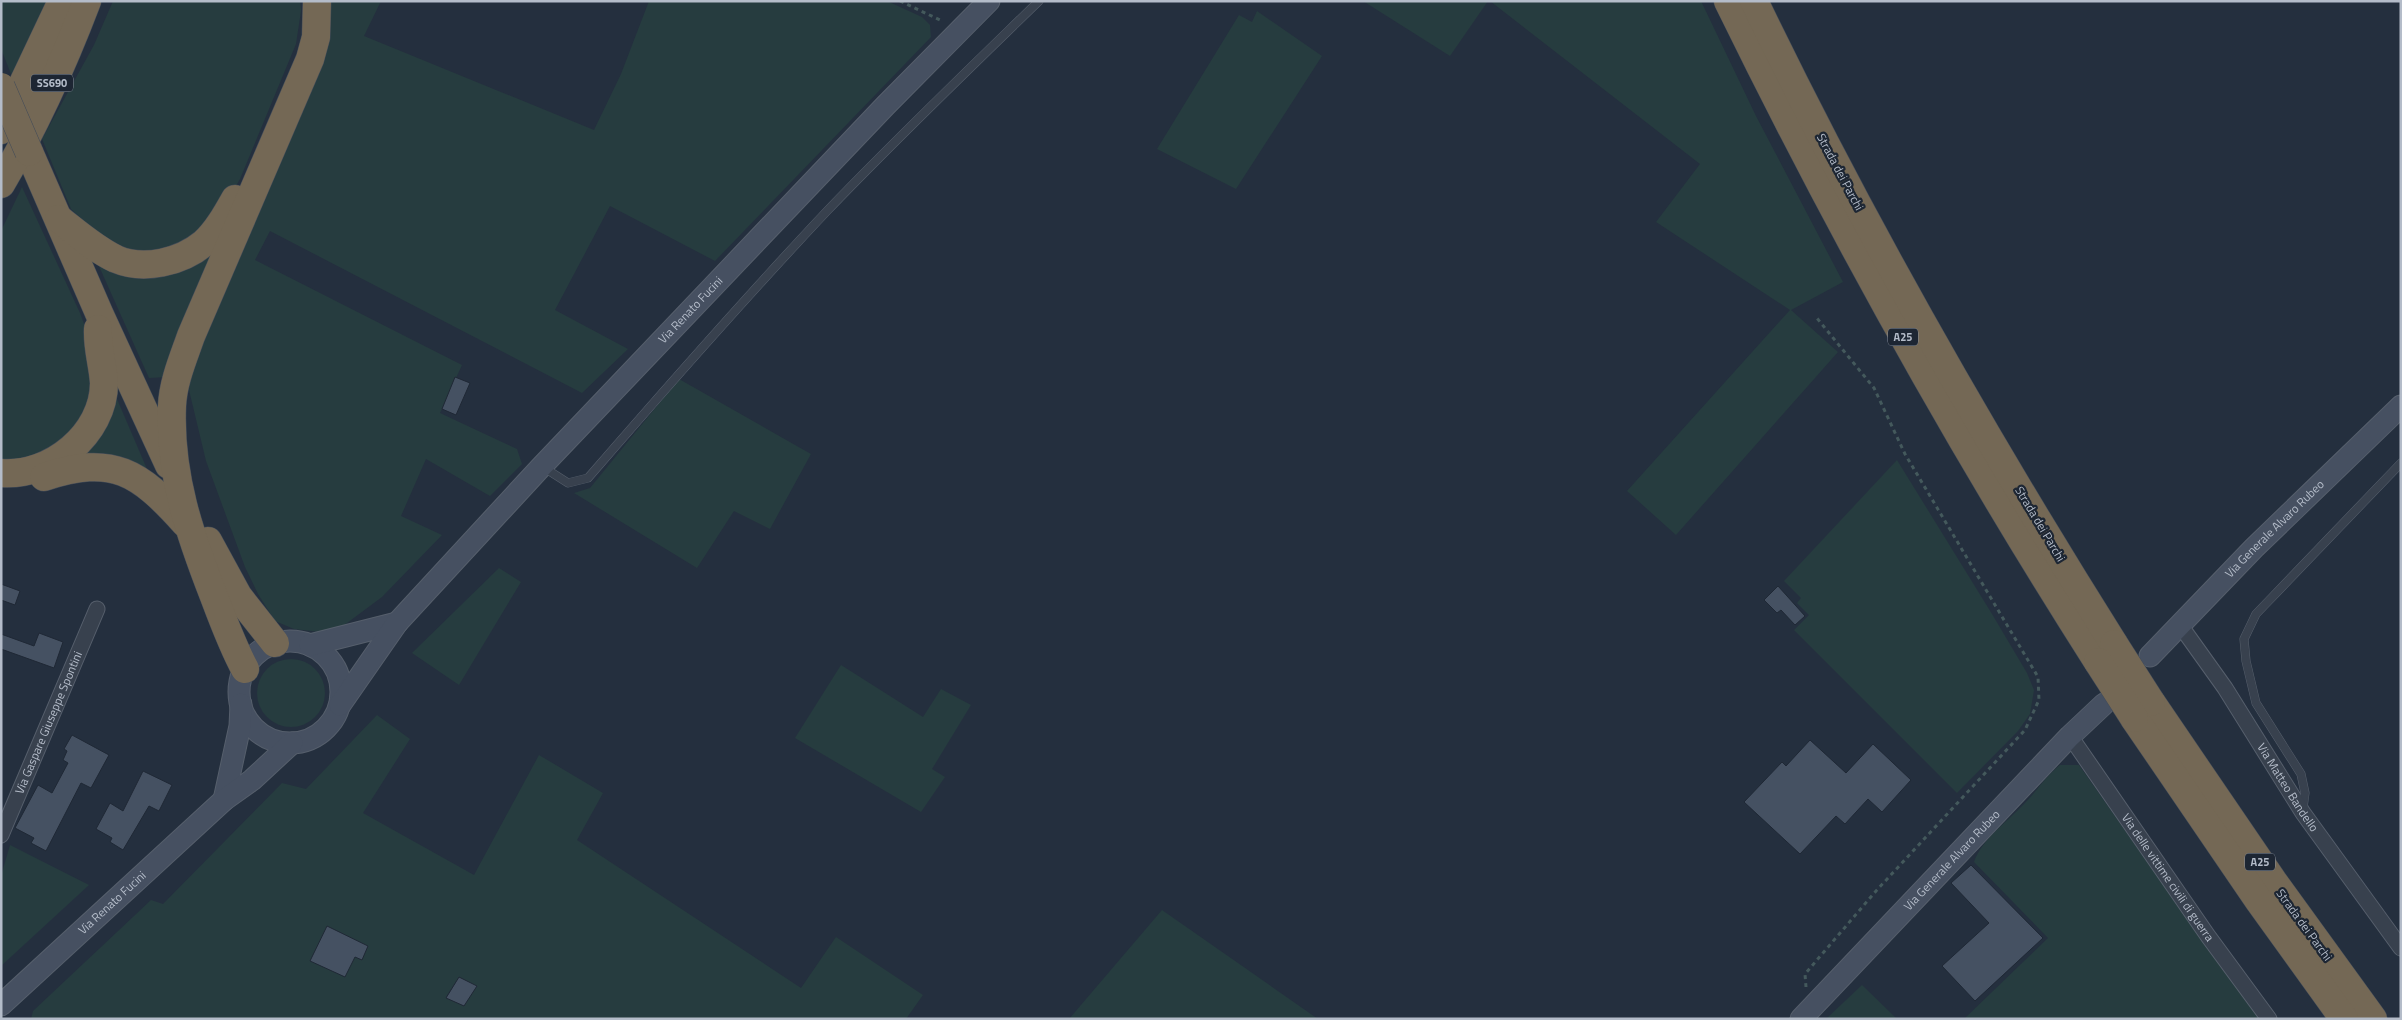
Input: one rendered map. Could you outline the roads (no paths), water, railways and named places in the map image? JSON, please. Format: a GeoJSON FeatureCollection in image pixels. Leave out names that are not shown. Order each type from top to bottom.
{"type":"FeatureCollection","features":[{"type":"Feature","properties":{"kind":"highway","name":"SS690"},"geometry":{"type":"LineString","coordinates":[[1,130],[62,1]]}},
{"type":"Feature","properties":{"kind":"highway","name":"SS690"},"geometry":{"type":"LineString","coordinates":[[1,184],[32,126],[72,40],[87,1]]}},
{"type":"Feature","properties":{"kind":"highway"},"geometry":{"type":"LineString","coordinates":[[72,40],[93,23],[102,1]]}},
{"type":"Feature","properties":{"kind":"highway"},"geometry":{"type":"LineString","coordinates":[[56,216],[102,252],[118,260],[138,264],[155,264],[174,260],[203,243],[220,224],[235,200],[298,53],[302,33],[303,1]]}},
{"type":"Feature","properties":{"kind":"highway"},"geometry":{"type":"LineString","coordinates":[[245,669],[186,525],[177,481],[172,405],[179,370],[205,302],[310,59],[316,37],[318,1]]}},
{"type":"Feature","properties":{"kind":"highway","name":"Strada dei Parchi"},"geometry":{"type":"LineString","coordinates":[[1728,1],[1816,175],[1896,323],[2011,524],[2106,653],[2143,710],[2259,901],[2344,1019]]}},
{"type":"Feature","properties":{"kind":"highway","name":"Strada dei Parchi"},"geometry":{"type":"LineString","coordinates":[[1754,1],[1829,151],[1908,298],[2023,497],[2106,653]]}},
{"type":"Feature","properties":{"kind":"highway"},"geometry":{"type":"LineString","coordinates":[[1,88],[99,313],[177,481],[238,596],[275,643]]}},
{"type":"Feature","properties":{"kind":"highway"},"geometry":{"type":"LineString","coordinates":[[1,472],[20,472],[52,461],[73,448],[92,425],[102,398],[104,383],[97,343],[99,313]]}},
{"type":"Feature","properties":{"kind":"highway"},"geometry":{"type":"LineString","coordinates":[[1,485],[25,483],[78,467],[111,469],[148,485],[186,525]]}},
{"type":"Feature","properties":{"kind":"highway","name":"Strada dei Parchi"},"geometry":{"type":"LineString","coordinates":[[2143,710],[2273,881],[2373,1019]]}},
{"type":"Feature","properties":{"kind":"street","name":"Via Renato Fucini"},"geometry":{"type":"LineString","coordinates":[[340,705],[397,623],[542,466],[886,105],[989,1]]}},
{"type":"Feature","properties":{"kind":"street","name":"Via Generale Alvaro Rubeo"},"geometry":{"type":"LineString","coordinates":[[2150,656],[2254,548],[2401,406]]}},
{"type":"Feature","properties":{"kind":"street","name":"Via Gaspare Giuseppe Spontini"},"geometry":{"type":"LineString","coordinates":[[1,836],[97,609]]}},
{"type":"Feature","properties":{"kind":"street"},"geometry":{"type":"LineString","coordinates":[[310,645],[397,623]]}},
{"type":"Feature","properties":{"kind":"street","name":"Via Matteo Bandello"},"geometry":{"type":"LineString","coordinates":[[2180,625],[2225,688],[2303,813],[2401,948]]}},
{"type":"Feature","properties":{"kind":"street"},"geometry":{"type":"LineString","coordinates":[[224,800],[240,726],[241,680],[252,658],[262,649],[275,643],[299,642],[310,645],[323,653],[336,670],[342,691],[340,705],[333,720],[322,732],[308,740],[292,743],[275,741],[260,733],[248,720],[241,704]]}},
{"type":"Feature","properties":{"kind":"street","name":"Via Generale Alvaro Rubeo"},"geometry":{"type":"LineString","coordinates":[[1804,1016],[2070,736],[2104,704]]}},
{"type":"Feature","properties":{"kind":"street","name":"Via delle vittime civili di guerra"},"geometry":{"type":"LineString","coordinates":[[2070,736],[2208,936],[2270,1019]]}},
{"type":"Feature","properties":{"kind":"street","name":"Via Renato Fucini"},"geometry":{"type":"LineString","coordinates":[[1,1005],[224,800],[252,780],[292,743]]}},
{"type":"Feature","properties":{"kind":"lane"},"geometry":{"type":"LineString","coordinates":[[542,466],[568,483],[588,478],[701,348],[826,212],[936,100],[1039,1]]}},
{"type":"Feature","properties":{"kind":"lane"},"geometry":{"type":"LineString","coordinates":[[2303,813],[2304,793],[2301,774],[2256,703],[2246,661],[2244,639],[2256,614],[2401,463]]}}]}
